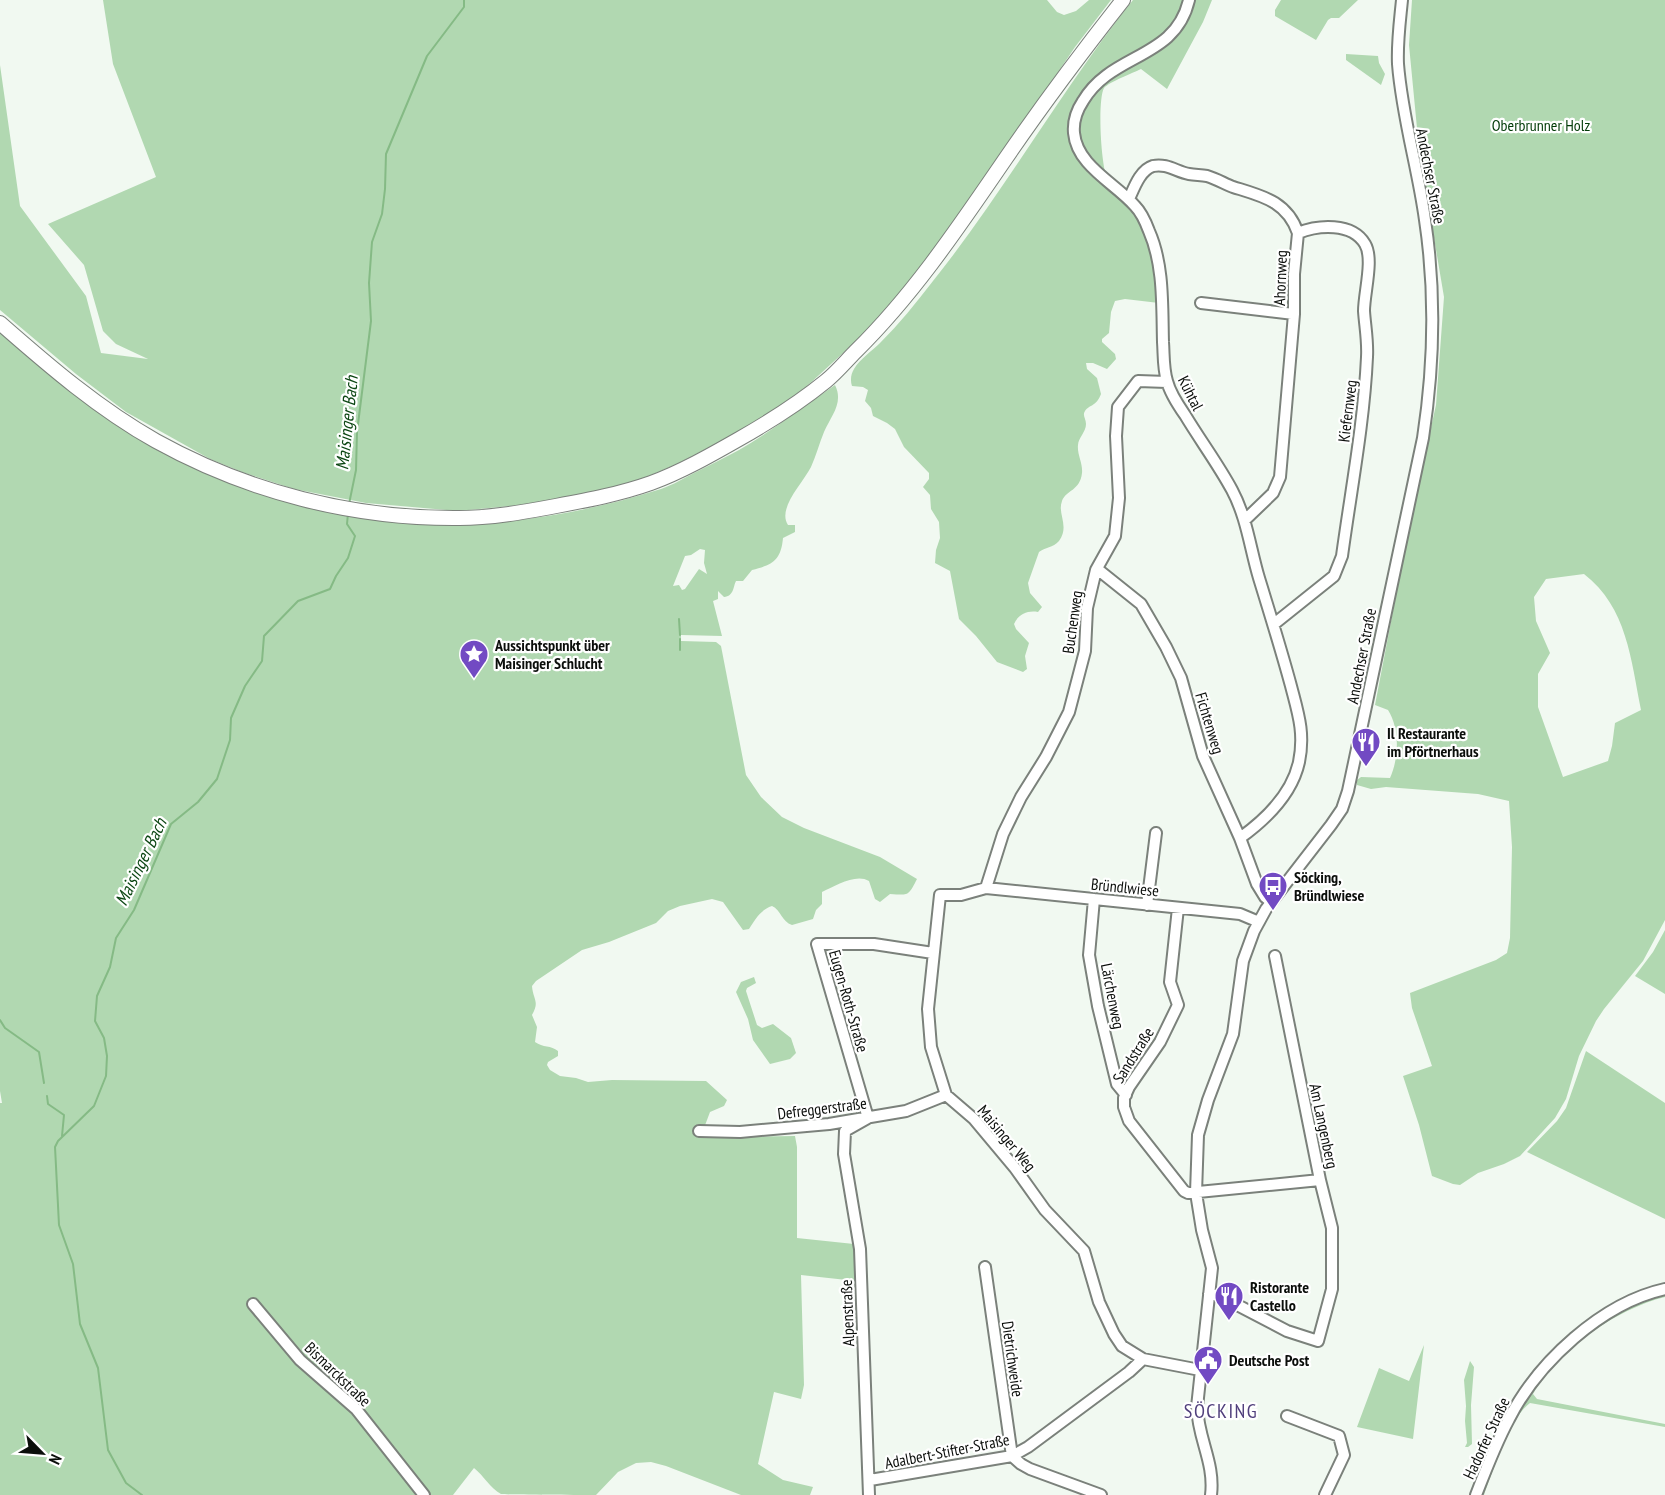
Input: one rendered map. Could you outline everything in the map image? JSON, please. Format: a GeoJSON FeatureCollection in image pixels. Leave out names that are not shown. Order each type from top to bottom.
{"type":"FeatureCollection","features":[{"type":"Feature","properties":{"kind":"main road"},"geometry":{"type":"LineString","coordinates":[[0,323],[69,382],[113,415],[206,466],[268,489],[328,505],[402,515],[457,518],[522,512],[591,500],[652,482],[706,458],[767,423],[826,380],[876,331],[922,275],[962,223],[1060,80],[1122,0]]}},
{"type":"Feature","properties":{"kind":"street","name":"Kühtal"},"geometry":{"type":"LineString","coordinates":[[1189,0],[1181,22],[1164,40],[1149,51],[1110,70],[1093,85],[1079,107],[1074,131],[1081,155],[1129,199],[1141,215],[1155,248],[1167,382],[1177,403],[1230,487],[1245,520],[1258,574],[1301,719],[1299,764],[1293,779],[1281,799],[1253,829],[1240,838]]}},
{"type":"Feature","properties":{"kind":"street","name":"Andechser Straße"},"geometry":{"type":"LineString","coordinates":[[1211,1495],[1213,1474],[1198,1421],[1197,1407],[1212,1268],[1202,1230],[1196,1193],[1198,1135],[1208,1100],[1233,1034],[1243,961],[1259,922],[1271,902],[1342,809],[1348,791],[1428,405],[1433,326],[1432,289],[1425,218],[1399,76],[1402,0]]}},
{"type":"Feature","properties":{"kind":"street","name":"Ahornweg"},"geometry":{"type":"LineString","coordinates":[[1129,199],[1140,177],[1148,169],[1154,166],[1164,166],[1186,174],[1207,176],[1265,196],[1283,208],[1298,233],[1294,274],[1294,314],[1279,481],[1269,499],[1245,520]]}},
{"type":"Feature","properties":{"kind":"street","name":"Kiefernweg"},"geometry":{"type":"LineString","coordinates":[[1274,624],[1334,576],[1338,570],[1358,445],[1367,358],[1364,312],[1368,267],[1366,245],[1355,234],[1341,228],[1325,227],[1298,233]]}},
{"type":"Feature","properties":{"kind":"street"},"geometry":{"type":"LineString","coordinates":[[1201,303],[1294,314]]}},
{"type":"Feature","properties":{"kind":"street","name":"Buchenweg"},"geometry":{"type":"LineString","coordinates":[[986,888],[1003,834],[1068,712],[1085,651],[1087,608],[1096,570],[1115,536],[1119,498],[1116,436],[1118,406],[1138,381],[1167,382]]}},
{"type":"Feature","properties":{"kind":"street","name":"Fichtenweg"},"geometry":{"type":"LineString","coordinates":[[1096,570],[1142,604],[1166,647],[1181,678],[1203,756],[1240,838],[1257,884],[1271,902]]}},
{"type":"Feature","properties":{"kind":"street"},"geometry":{"type":"LineString","coordinates":[[1147,904],[1156,832]]}},
{"type":"Feature","properties":{"kind":"street"},"geometry":{"type":"LineString","coordinates":[[946,1095],[931,1047],[928,1009],[940,895],[961,895],[986,888]]}},
{"type":"Feature","properties":{"kind":"street","name":"Bründlwiese"},"geometry":{"type":"LineString","coordinates":[[986,888],[1240,914],[1259,922]]}},
{"type":"Feature","properties":{"kind":"street","name":"Lärchenweg"},"geometry":{"type":"LineString","coordinates":[[1094,899],[1089,955],[1098,1006],[1117,1084],[1126,1095]]}},
{"type":"Feature","properties":{"kind":"street","name":"Sandstraße"},"geometry":{"type":"LineString","coordinates":[[1178,908],[1170,982],[1178,1005],[1160,1042],[1126,1095],[1124,1107],[1129,1121],[1184,1191],[1196,1193]]}},
{"type":"Feature","properties":{"kind":"street","name":"Eugen-Roth-Straße"},"geometry":{"type":"LineString","coordinates":[[868,1118],[817,944],[874,944],[933,953]]}},
{"type":"Feature","properties":{"kind":"street","name":"Am Langenberg"},"geometry":{"type":"LineString","coordinates":[[1196,1193],[1320,1180],[1275,956]]}},
{"type":"Feature","properties":{"kind":"street","name":"Defreggerstraße"},"geometry":{"type":"LineString","coordinates":[[699,1131],[756,1131],[829,1124],[906,1111],[946,1095]]}},
{"type":"Feature","properties":{"kind":"street","name":"Maisinger Weg"},"geometry":{"type":"LineString","coordinates":[[946,1095],[974,1119],[1015,1168],[1045,1210],[1084,1251],[1099,1302],[1113,1334],[1128,1350],[1143,1359],[1200,1370]]}},
{"type":"Feature","properties":{"kind":"street","name":"Alpenstraße"},"geometry":{"type":"LineString","coordinates":[[868,1118],[845,1131],[844,1154],[860,1249],[869,1495]]}},
{"type":"Feature","properties":{"kind":"street"},"geometry":{"type":"LineString","coordinates":[[1209,1294],[1220,1296],[1287,1331],[1318,1341],[1327,1313],[1332,1279],[1332,1228],[1320,1180]]}},
{"type":"Feature","properties":{"kind":"street","name":"Dietrichweide"},"geometry":{"type":"LineString","coordinates":[[985,1267],[1012,1456]]}},
{"type":"Feature","properties":{"kind":"street","name":"Hadorfer Straße"},"geometry":{"type":"LineString","coordinates":[[1476,1495],[1509,1418],[1526,1391],[1552,1361],[1598,1320],[1632,1301],[1665,1289]]}},
{"type":"Feature","properties":{"kind":"street","name":"Bismarckstraße"},"geometry":{"type":"LineString","coordinates":[[253,1304],[300,1360],[356,1409],[424,1495]]}},
{"type":"Feature","properties":{"kind":"street","name":"Adalbert-Stifter-Straße"},"geometry":{"type":"LineString","coordinates":[[870,1480],[1012,1456],[1028,1447],[1129,1372],[1143,1359]]}},
{"type":"Feature","properties":{"kind":"street"},"geometry":{"type":"LineString","coordinates":[[1287,1416],[1339,1436],[1344,1455],[1325,1495]]}},
{"type":"Feature","properties":{"kind":"street"},"geometry":{"type":"LineString","coordinates":[[1012,1456],[1030,1468],[1101,1495]]}},
{"type":"Feature","properties":{"kind":"green space"},"geometry":{"type":"Polygon","coordinates":[[[103,0],[1047,0],[1057,12],[1064,15],[1076,11],[1089,0],[1111,0],[1075,47],[960,218],[879,320],[806,387],[758,422],[679,463],[642,479],[591,493],[521,505],[458,511],[366,503],[294,489],[210,459],[126,412],[76,374],[0,310],[0,65],[20,206],[86,296],[101,353],[148,359],[116,344],[103,331],[84,265],[48,224],[156,177],[113,64],[103,0]]]}},
{"type":"Feature","properties":{"kind":"green space"},"geometry":{"type":"Polygon","coordinates":[[[1133,0],[1212,0],[1203,22],[1167,89],[1141,69],[1104,88],[1102,95],[1101,136],[1106,177],[1112,188],[1133,206],[1147,231],[1154,255],[1159,303],[1125,299],[1115,301],[1111,312],[1109,333],[1102,339],[1102,342],[1115,354],[1116,359],[1107,369],[1093,363],[1086,363],[1087,369],[1097,378],[1101,394],[1084,413],[1086,427],[1078,445],[1082,466],[1081,479],[1062,501],[1062,536],[1057,543],[1039,552],[1028,583],[1030,593],[1042,607],[1038,612],[1027,612],[1021,615],[1014,624],[1029,643],[1025,656],[1027,669],[1023,672],[997,662],[959,619],[950,571],[935,563],[940,538],[939,522],[931,509],[930,495],[923,487],[929,479],[929,473],[904,447],[895,429],[873,416],[871,408],[865,401],[868,390],[852,386],[851,377],[857,365],[901,321],[959,247],[1082,69],[1133,0]]]}},
{"type":"Feature","properties":{"kind":"green space"},"geometry":{"type":"Polygon","coordinates":[[[1281,0],[1358,0],[1339,18],[1328,20],[1316,40],[1275,16],[1275,10],[1281,0]]]}},
{"type":"Feature","properties":{"kind":"green space","name":"Oberbrunner Holz"},"geometry":{"type":"Polygon","coordinates":[[[1412,0],[1665,0],[1665,920],[1643,961],[1596,1021],[1579,1056],[1566,1099],[1555,1118],[1520,1156],[1478,1173],[1460,1185],[1432,1176],[1403,1076],[1432,1066],[1412,1008],[1410,993],[1496,960],[1507,953],[1510,938],[1512,847],[1509,801],[1478,794],[1386,787],[1371,789],[1357,785],[1357,780],[1361,777],[1390,778],[1395,762],[1397,744],[1395,726],[1388,710],[1375,705],[1411,517],[1436,405],[1444,297],[1419,149],[1409,45],[1412,0]],[[1584,574],[1546,579],[1534,597],[1536,621],[1550,653],[1538,674],[1538,707],[1563,777],[1608,761],[1615,723],[1641,710],[1625,636],[1610,602],[1584,574]]]}},
{"type":"Feature","properties":{"kind":"green space"},"geometry":{"type":"Polygon","coordinates":[[[1346,54],[1378,56],[1385,74],[1381,85],[1346,60],[1346,54]]]}},
{"type":"Feature","properties":{"kind":"green space"},"geometry":{"type":"Polygon","coordinates":[[[0,329],[50,374],[103,415],[132,434],[183,461],[242,486],[300,505],[359,517],[419,523],[478,523],[539,517],[599,506],[661,489],[739,450],[835,385],[838,398],[836,409],[824,432],[811,467],[788,503],[786,518],[788,525],[795,525],[795,532],[783,538],[780,552],[774,561],[752,570],[743,581],[736,581],[730,595],[724,597],[718,591],[718,599],[713,601],[722,636],[681,635],[681,641],[716,642],[721,646],[746,775],[761,797],[782,817],[804,828],[880,857],[917,879],[912,889],[907,894],[890,894],[880,902],[875,899],[869,881],[852,879],[822,892],[822,904],[816,910],[813,919],[792,925],[772,906],[761,913],[749,929],[743,930],[723,902],[712,899],[680,906],[668,911],[656,923],[582,950],[532,986],[536,1003],[532,1015],[537,1027],[535,1042],[558,1051],[558,1056],[548,1062],[550,1070],[560,1076],[588,1082],[706,1081],[727,1100],[724,1106],[710,1112],[704,1128],[735,1137],[795,1136],[797,1238],[854,1244],[856,1281],[801,1275],[804,1385],[801,1399],[774,1392],[758,1464],[783,1480],[813,1487],[810,1495],[741,1495],[651,1462],[636,1463],[618,1472],[596,1495],[501,1494],[474,1468],[453,1495],[0,1495],[0,1103],[2,1103],[0,1091],[0,329]],[[700,549],[685,556],[673,586],[679,585],[682,590],[685,589],[699,569],[707,574],[704,563],[705,550],[700,549]]]}},
{"type":"Feature","properties":{"kind":"green space"},"geometry":{"type":"Polygon","coordinates":[[[1665,930],[1665,994],[1635,976],[1653,952],[1665,930]]]}},
{"type":"Feature","properties":{"kind":"green space"},"geometry":{"type":"Polygon","coordinates":[[[754,977],[756,983],[746,991],[757,1025],[762,1028],[773,1024],[791,1038],[796,1053],[790,1059],[770,1064],[753,1040],[748,1019],[736,992],[741,982],[754,977]]]}},
{"type":"Feature","properties":{"kind":"green space"},"geometry":{"type":"Polygon","coordinates":[[[1586,1051],[1665,1103],[1665,1219],[1527,1152],[1557,1121],[1566,1108],[1586,1051]]]}},
{"type":"Feature","properties":{"kind":"green space"},"geometry":{"type":"Polygon","coordinates":[[[1665,1293],[1665,1297],[1627,1311],[1590,1333],[1557,1362],[1533,1394],[1537,1399],[1665,1424],[1665,1427],[1530,1403],[1516,1419],[1497,1459],[1484,1495],[1480,1495],[1504,1435],[1514,1417],[1525,1399],[1554,1363],[1587,1332],[1604,1320],[1638,1302],[1665,1293]]]}},
{"type":"Feature","properties":{"kind":"green space"},"geometry":{"type":"Polygon","coordinates":[[[1424,1345],[1413,1439],[1357,1427],[1379,1368],[1409,1381],[1424,1345]]]}},
{"type":"Feature","properties":{"kind":"green space"},"geometry":{"type":"Polygon","coordinates":[[[1470,1361],[1474,1367],[1471,1405],[1472,1444],[1465,1447],[1467,1443],[1464,1380],[1470,1361]]]}},
{"type":"Feature","properties":{"kind":"waterway","name":"Maisinger Bach"},"geometry":{"type":"LineString","coordinates":[[349,504],[356,470],[357,432],[371,321],[369,283],[372,242],[382,214],[386,154],[427,56],[464,7],[464,0]]}},
{"type":"Feature","properties":{"kind":"waterway","name":"Maisinger Bach"},"geometry":{"type":"LineString","coordinates":[[142,1495],[126,1483],[108,1450],[98,1368],[80,1324],[73,1264],[59,1225],[55,1147],[58,1141],[94,1106],[106,1076],[107,1056],[104,1038],[95,1021],[97,996],[110,967],[116,938],[134,910],[171,824],[198,802],[217,779],[230,740],[231,718],[245,686],[262,661],[264,636],[298,601],[330,589],[348,558],[355,536],[347,524],[348,513]]}},
{"type":"Feature","properties":{"kind":"waterway"},"geometry":{"type":"LineString","coordinates":[[679,619],[680,635]]}},
{"type":"Feature","properties":{"kind":"waterway"},"geometry":{"type":"LineString","coordinates":[[680,639],[680,650]]}},
{"type":"Feature","properties":{"kind":"waterway"},"geometry":{"type":"LineString","coordinates":[[0,1020],[5,1028],[39,1052],[44,1083]]}},
{"type":"Feature","properties":{"kind":"waterway"},"geometry":{"type":"LineString","coordinates":[[47,1096],[48,1104],[64,1115],[62,1136]]}},
{"type":"Feature","properties":{"kind":"place","name":"Aussichtspunkt über Maisinger Schlucht"},"geometry":{"type":"Point","coordinates":[474,680]}},
{"type":"Feature","properties":{"kind":"place","name":"Il Restaurante im Pförtnerhaus"},"geometry":{"type":"Point","coordinates":[1366,768]}},
{"type":"Feature","properties":{"kind":"place","name":"Söcking, Bründlwiese"},"geometry":{"type":"Point","coordinates":[1273,912]}},
{"type":"Feature","properties":{"kind":"place","name":"Ristorante Castello"},"geometry":{"type":"Point","coordinates":[1229,1322]}},
{"type":"Feature","properties":{"kind":"place","name":"Deutsche Post"},"geometry":{"type":"Point","coordinates":[1208,1386]}},
{"type":"Feature","properties":{"kind":"district","name":"SÖCKING"},"geometry":{"type":"Point","coordinates":[1221,1411]}}]}
